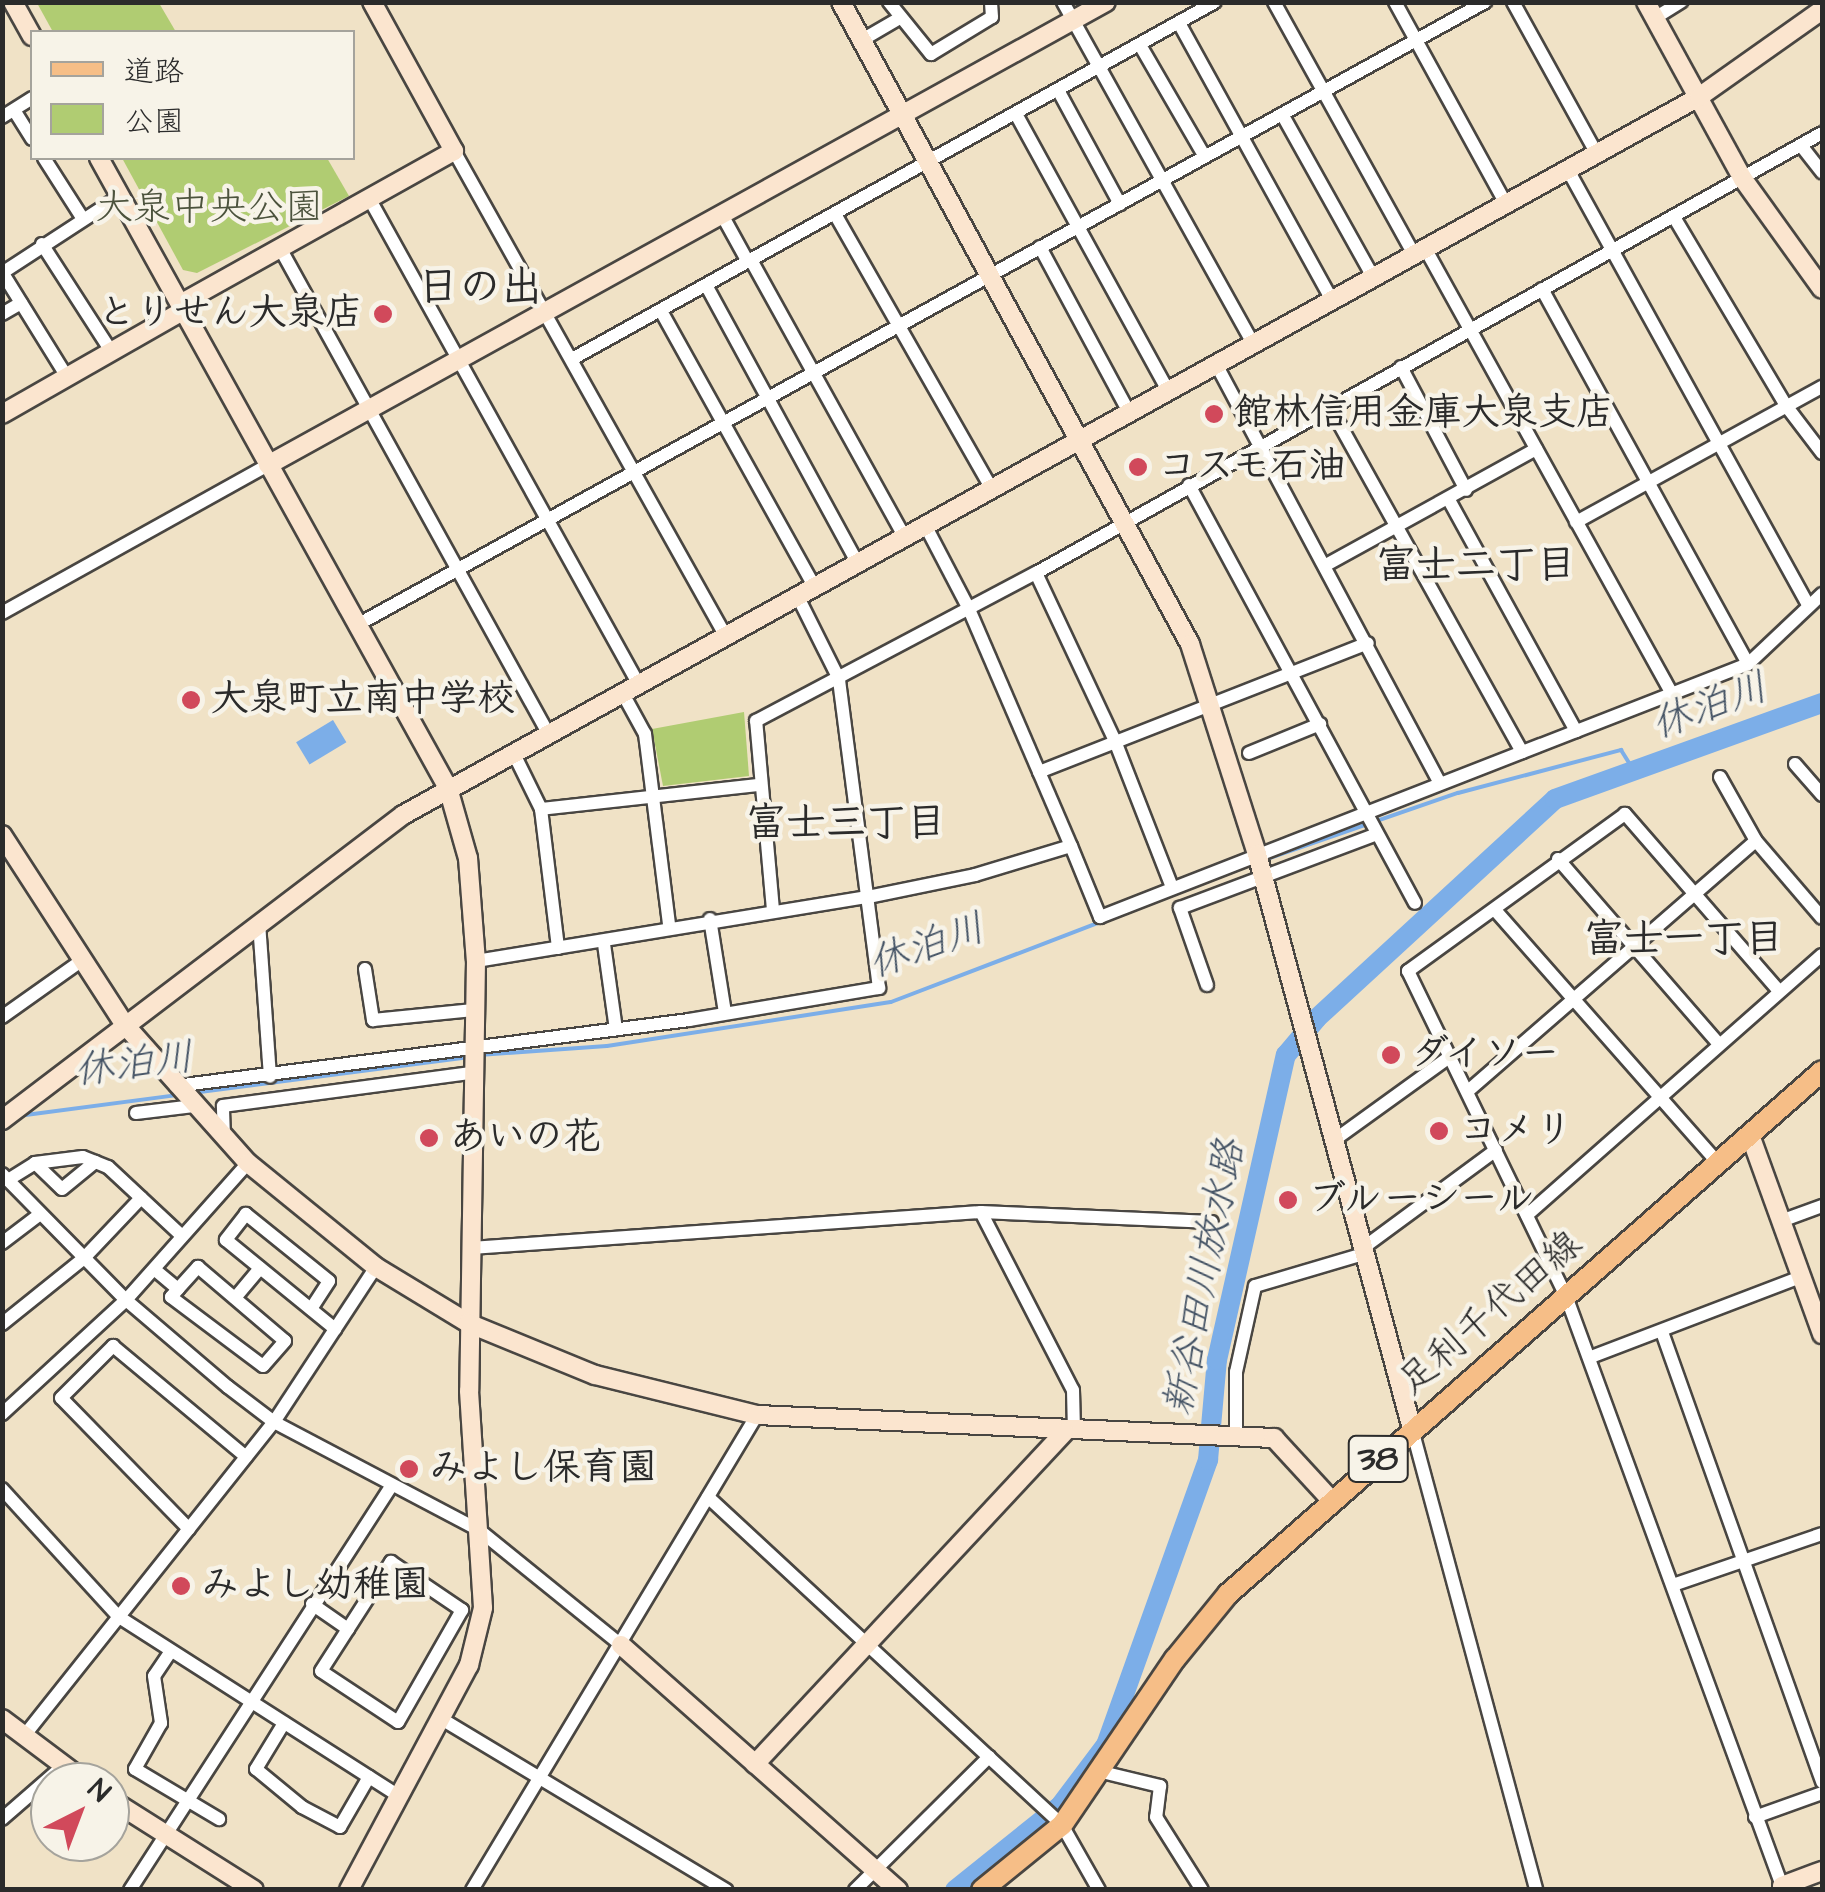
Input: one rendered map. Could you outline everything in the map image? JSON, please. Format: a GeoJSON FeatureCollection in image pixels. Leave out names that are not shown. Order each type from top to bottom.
{"type":"FeatureCollection","features":[{"type":"Feature","properties":{"kind":"main road","name":"足利千代田線"},"geometry":{"type":"LineString","coordinates":[[982,1890],[1062,1825],[1102,1772],[1175,1658],[1228,1594],[1822,1071]]}},
{"type":"Feature","properties":{"kind":"street"},"geometry":{"type":"LineString","coordinates":[[13,2],[30,32]]}},
{"type":"Feature","properties":{"kind":"street"},"geometry":{"type":"LineString","coordinates":[[841,2],[1128,518],[1190,644],[1259,862],[1536,1890]]}},
{"type":"Feature","properties":{"kind":"street"},"geometry":{"type":"LineString","coordinates":[[889,2],[898,19],[930,54],[992,17],[991,2]]}},
{"type":"Feature","properties":{"kind":"street"},"geometry":{"type":"LineString","coordinates":[[1064,2],[1252,344]]}},
{"type":"Feature","properties":{"kind":"street"},"geometry":{"type":"LineString","coordinates":[[2,613],[1106,2]]}},
{"type":"Feature","properties":{"kind":"street"},"geometry":{"type":"LineString","coordinates":[[572,359],[1215,2]]}},
{"type":"Feature","properties":{"kind":"street"},"geometry":{"type":"LineString","coordinates":[[1274,2],[1323,92],[1470,329],[1672,694]]}},
{"type":"Feature","properties":{"kind":"street"},"geometry":{"type":"LineString","coordinates":[[1395,2],[1506,204]]}},
{"type":"Feature","properties":{"kind":"street"},"geometry":{"type":"LineString","coordinates":[[357,626],[1484,2]]}},
{"type":"Feature","properties":{"kind":"street"},"geometry":{"type":"LineString","coordinates":[[1513,2],[1597,154]]}},
{"type":"Feature","properties":{"kind":"street"},"geometry":{"type":"LineString","coordinates":[[1681,2],[1650,10],[1743,180],[1822,289]]}},
{"type":"Feature","properties":{"kind":"street"},"geometry":{"type":"LineString","coordinates":[[374,3],[725,635]]}},
{"type":"Feature","properties":{"kind":"street"},"geometry":{"type":"LineString","coordinates":[[2,1120],[259,923],[448,788],[1699,98],[1822,10]]}},
{"type":"Feature","properties":{"kind":"street"},"geometry":{"type":"LineString","coordinates":[[862,40],[898,19]]}},
{"type":"Feature","properties":{"kind":"street"},"geometry":{"type":"LineString","coordinates":[[1179,24],[1332,300]]}},
{"type":"Feature","properties":{"kind":"street"},"geometry":{"type":"LineString","coordinates":[[1140,45],[1205,157]]}},
{"type":"Feature","properties":{"kind":"street"},"geometry":{"type":"LineString","coordinates":[[1058,90],[1120,204]]}},
{"type":"Feature","properties":{"kind":"street"},"geometry":{"type":"LineString","coordinates":[[30,99],[8,113],[30,136]]}},
{"type":"Feature","properties":{"kind":"street"},"geometry":{"type":"LineString","coordinates":[[1016,114],[1168,390]]}},
{"type":"Feature","properties":{"kind":"street"},"geometry":{"type":"LineString","coordinates":[[1282,114],[1373,277]]}},
{"type":"Feature","properties":{"kind":"street"},"geometry":{"type":"LineString","coordinates":[[774,910],[759,785],[756,721],[969,610],[1128,518],[1803,148],[1822,133]]}},
{"type":"Feature","properties":{"kind":"street"},"geometry":{"type":"LineString","coordinates":[[1803,148],[1822,172]]}},
{"type":"Feature","properties":{"kind":"street"},"geometry":{"type":"LineString","coordinates":[[2,414],[280,248],[454,151]]}},
{"type":"Feature","properties":{"kind":"street"},"geometry":{"type":"LineString","coordinates":[[45,160],[84,219]]}},
{"type":"Feature","properties":{"kind":"street"},"geometry":{"type":"LineString","coordinates":[[100,160],[448,788],[468,858],[476,960],[468,1322],[479,1530],[478,1638],[350,1890]]}},
{"type":"Feature","properties":{"kind":"street"},"geometry":{"type":"LineString","coordinates":[[1568,170],[1808,606]]}},
{"type":"Feature","properties":{"kind":"street"},"geometry":{"type":"LineString","coordinates":[[68,378],[2,272],[120,196]]}},
{"type":"Feature","properties":{"kind":"street"},"geometry":{"type":"LineString","coordinates":[[370,198],[548,521],[630,688],[645,734],[669,925]]}},
{"type":"Feature","properties":{"kind":"street"},"geometry":{"type":"LineString","coordinates":[[721,213],[904,536]]}},
{"type":"Feature","properties":{"kind":"street"},"geometry":{"type":"LineString","coordinates":[[836,214],[991,488]]}},
{"type":"Feature","properties":{"kind":"street"},"geometry":{"type":"LineString","coordinates":[[1674,217],[1787,407],[1822,453]]}},
{"type":"Feature","properties":{"kind":"street"},"geometry":{"type":"LineString","coordinates":[[42,244],[110,351]]}},
{"type":"Feature","properties":{"kind":"street"},"geometry":{"type":"LineString","coordinates":[[1040,247],[1129,412]]}},
{"type":"Feature","properties":{"kind":"street"},"geometry":{"type":"LineString","coordinates":[[280,248],[548,733]]}},
{"type":"Feature","properties":{"kind":"street"},"geometry":{"type":"LineString","coordinates":[[706,285],[858,562]]}},
{"type":"Feature","properties":{"kind":"street"},"geometry":{"type":"LineString","coordinates":[[1542,289],[1748,664]]}},
{"type":"Feature","properties":{"kind":"street"},"geometry":{"type":"LineString","coordinates":[[2,314],[21,302]]}},
{"type":"Feature","properties":{"kind":"street"},"geometry":{"type":"LineString","coordinates":[[224,1138],[223,1106],[472,1062],[616,1029],[880,988],[839,679],[806,591],[724,424],[661,310]]}},
{"type":"Feature","properties":{"kind":"street"},"geometry":{"type":"LineString","coordinates":[[1216,364],[1440,783]]}},
{"type":"Feature","properties":{"kind":"street"},"geometry":{"type":"LineString","coordinates":[[1402,367],[1466,490]]}},
{"type":"Feature","properties":{"kind":"street"},"geometry":{"type":"LineString","coordinates":[[1576,522],[1822,387]]}},
{"type":"Feature","properties":{"kind":"street"},"geometry":{"type":"LineString","coordinates":[[1330,407],[1522,752]]}},
{"type":"Feature","properties":{"kind":"street"},"geometry":{"type":"LineString","coordinates":[[1326,565],[1536,449]]}},
{"type":"Feature","properties":{"kind":"street"},"geometry":{"type":"LineString","coordinates":[[1189,485],[1293,670],[1374,835],[1415,903]]}},
{"type":"Feature","properties":{"kind":"street"},"geometry":{"type":"LineString","coordinates":[[1448,500],[1576,731]]}},
{"type":"Feature","properties":{"kind":"street"},"geometry":{"type":"LineString","coordinates":[[925,525],[969,610],[1100,917],[1172,886],[1374,835]]}},
{"type":"Feature","properties":{"kind":"street"},"geometry":{"type":"LineString","coordinates":[[1036,573],[1115,741],[1172,886]]}},
{"type":"Feature","properties":{"kind":"street"},"geometry":{"type":"LineString","coordinates":[[1207,985],[1180,908],[1259,862],[1366,813],[1748,664],[1822,594]]}},
{"type":"Feature","properties":{"kind":"street"},"geometry":{"type":"LineString","coordinates":[[1039,772],[1368,643]]}},
{"type":"Feature","properties":{"kind":"street"},"geometry":{"type":"LineString","coordinates":[[1249,753],[1320,724]]}},
{"type":"Feature","properties":{"kind":"street"},"geometry":{"type":"LineString","coordinates":[[512,752],[541,809],[558,948]]}},
{"type":"Feature","properties":{"kind":"street"},"geometry":{"type":"LineString","coordinates":[[1795,764],[1822,795]]}},
{"type":"Feature","properties":{"kind":"street"},"geometry":{"type":"LineString","coordinates":[[1720,778],[1756,841],[1822,918]]}},
{"type":"Feature","properties":{"kind":"street"},"geometry":{"type":"LineString","coordinates":[[541,809],[759,785]]}},
{"type":"Feature","properties":{"kind":"street"},"geometry":{"type":"LineString","coordinates":[[1779,990],[1625,814],[1410,966],[1566,1296],[1782,1886],[1822,1872]]}},
{"type":"Feature","properties":{"kind":"street"},"geometry":{"type":"LineString","coordinates":[[2,836],[125,1025],[224,1138],[248,1163],[376,1267],[468,1322],[595,1375],[758,1414],[1282,1442],[1331,1500]]}},
{"type":"Feature","properties":{"kind":"street"},"geometry":{"type":"LineString","coordinates":[[1468,1092],[1756,841]]}},
{"type":"Feature","properties":{"kind":"street"},"geometry":{"type":"LineString","coordinates":[[476,960],[604,944],[669,925],[868,897],[976,876],[1071,846]]}},
{"type":"Feature","properties":{"kind":"street"},"geometry":{"type":"LineString","coordinates":[[1558,859],[1718,1042]]}},
{"type":"Feature","properties":{"kind":"street"},"geometry":{"type":"LineString","coordinates":[[1495,910],[1718,1164]]}},
{"type":"Feature","properties":{"kind":"street"},"geometry":{"type":"LineString","coordinates":[[710,919],[726,1013]]}},
{"type":"Feature","properties":{"kind":"street"},"geometry":{"type":"LineString","coordinates":[[259,923],[270,1078]]}},
{"type":"Feature","properties":{"kind":"street"},"geometry":{"type":"LineString","coordinates":[[604,944],[616,1029]]}},
{"type":"Feature","properties":{"kind":"street"},"geometry":{"type":"LineString","coordinates":[[1527,1214],[1822,954]]}},
{"type":"Feature","properties":{"kind":"street"},"geometry":{"type":"LineString","coordinates":[[2,1017],[81,961]]}},
{"type":"Feature","properties":{"kind":"street"},"geometry":{"type":"LineString","coordinates":[[365,969],[373,1020],[474,1010]]}},
{"type":"Feature","properties":{"kind":"street"},"geometry":{"type":"LineString","coordinates":[[1333,1141],[1450,1056]]}},
{"type":"Feature","properties":{"kind":"street"},"geometry":{"type":"LineString","coordinates":[[136,1113],[184,1096],[270,1078],[472,1062]]}},
{"type":"Feature","properties":{"kind":"street"},"geometry":{"type":"LineString","coordinates":[[1750,1135],[1822,1334]]}},
{"type":"Feature","properties":{"kind":"street"},"geometry":{"type":"LineString","coordinates":[[1228,1438],[1236,1372],[1254,1286],[1364,1251],[1496,1150]]}},
{"type":"Feature","properties":{"kind":"street"},"geometry":{"type":"LineString","coordinates":[[182,1236],[142,1198],[95,1162],[56,1156],[5,1178],[126,1300],[274,1422],[390,1488],[479,1530],[620,1645],[898,1890]]}},
{"type":"Feature","properties":{"kind":"street"},"geometry":{"type":"LineString","coordinates":[[35,1162],[62,1189],[95,1162]]}},
{"type":"Feature","properties":{"kind":"street"},"geometry":{"type":"LineString","coordinates":[[2,1414],[126,1300],[248,1163]]}},
{"type":"Feature","properties":{"kind":"street"},"geometry":{"type":"LineString","coordinates":[[2,1324],[84,1258],[142,1198]]}},
{"type":"Feature","properties":{"kind":"street"},"geometry":{"type":"LineString","coordinates":[[1780,1221],[1822,1206]]}},
{"type":"Feature","properties":{"kind":"street"},"geometry":{"type":"LineString","coordinates":[[471,1248],[981,1212],[1212,1222]]}},
{"type":"Feature","properties":{"kind":"street"},"geometry":{"type":"LineString","coordinates":[[755,1764],[1070,1432],[1073,1390],[981,1212]]}},
{"type":"Feature","properties":{"kind":"street"},"geometry":{"type":"LineString","coordinates":[[2,1243],[40,1214]]}},
{"type":"Feature","properties":{"kind":"street"},"geometry":{"type":"LineString","coordinates":[[311,1310],[330,1282],[246,1214],[226,1240],[335,1330]]}},
{"type":"Feature","properties":{"kind":"street"},"geometry":{"type":"LineString","coordinates":[[198,1267],[285,1341],[264,1366],[171,1297],[178,1290],[198,1267]]}},
{"type":"Feature","properties":{"kind":"street"},"geometry":{"type":"LineString","coordinates":[[24,1736],[274,1422],[376,1267]]}},
{"type":"Feature","properties":{"kind":"street"},"geometry":{"type":"LineString","coordinates":[[154,1268],[178,1290]]}},
{"type":"Feature","properties":{"kind":"street"},"geometry":{"type":"LineString","coordinates":[[234,1298],[260,1268]]}},
{"type":"Feature","properties":{"kind":"street"},"geometry":{"type":"LineString","coordinates":[[1591,1358],[1801,1277]]}},
{"type":"Feature","properties":{"kind":"street"},"geometry":{"type":"LineString","coordinates":[[1662,1332],[1748,1564],[1822,1782]]}},
{"type":"Feature","properties":{"kind":"street"},"geometry":{"type":"LineString","coordinates":[[189,1529],[61,1398],[113,1346],[159,1391],[185,1404],[246,1457]]}},
{"type":"Feature","properties":{"kind":"street"},"geometry":{"type":"LineString","coordinates":[[473,1889],[758,1414]]}},
{"type":"Feature","properties":{"kind":"street"},"geometry":{"type":"LineString","coordinates":[[130,1890],[254,1704],[312,1604],[390,1488]]}},
{"type":"Feature","properties":{"kind":"street"},"geometry":{"type":"LineString","coordinates":[[2,1489],[119,1617],[399,1796]]}},
{"type":"Feature","properties":{"kind":"street"},"geometry":{"type":"LineString","coordinates":[[708,1497],[1062,1825],[1099,1890]]}},
{"type":"Feature","properties":{"kind":"street"},"geometry":{"type":"LineString","coordinates":[[1674,1585],[1748,1564],[1822,1534]]}},
{"type":"Feature","properties":{"kind":"street"},"geometry":{"type":"LineString","coordinates":[[391,1562],[462,1610],[398,1722],[321,1671],[348,1629],[391,1562]]}},
{"type":"Feature","properties":{"kind":"street"},"geometry":{"type":"LineString","coordinates":[[312,1604],[348,1629]]}},
{"type":"Feature","properties":{"kind":"street"},"geometry":{"type":"LineString","coordinates":[[171,1651],[154,1676],[161,1723],[135,1769],[219,1819]]}},
{"type":"Feature","properties":{"kind":"street"},"geometry":{"type":"LineString","coordinates":[[440,1718],[726,1890]]}},
{"type":"Feature","properties":{"kind":"street"},"geometry":{"type":"LineString","coordinates":[[2,1719],[58,1762]]}},
{"type":"Feature","properties":{"kind":"street"},"geometry":{"type":"LineString","coordinates":[[284,1723],[256,1770],[302,1808],[340,1828],[369,1777]]}},
{"type":"Feature","properties":{"kind":"street"},"geometry":{"type":"LineString","coordinates":[[855,1890],[989,1757]]}},
{"type":"Feature","properties":{"kind":"street"},"geometry":{"type":"LineString","coordinates":[[1102,1772],[1160,1786],[1156,1817],[1202,1890]]}},
{"type":"Feature","properties":{"kind":"street"},"geometry":{"type":"LineString","coordinates":[[1755,1817],[1822,1792]]}},
{"type":"Feature","properties":{"kind":"street"},"geometry":{"type":"LineString","coordinates":[[2,1819],[30,1795]]}},
{"type":"Feature","properties":{"kind":"street"},"geometry":{"type":"LineString","coordinates":[[130,1812],[254,1890]]}},
{"type":"Feature","properties":{"kind":"green space"},"geometry":{"type":"Polygon","coordinates":[[[37,3],[159,3],[175,30],[52,30],[37,3]]]}},
{"type":"Feature","properties":{"kind":"green space","name":"大泉中央公園"},"geometry":{"type":"Polygon","coordinates":[[[123,160],[328,160],[349,196],[197,273],[183,270],[123,160]]]}},
{"type":"Feature","properties":{"kind":"green space"},"geometry":{"type":"Polygon","coordinates":[[[744,712],[749,776],[663,786],[652,729],[744,712]]]}},
{"type":"Feature","properties":{"kind":"water"},"geometry":{"type":"Polygon","coordinates":[[[333,720],[346,742],[310,764],[296,742],[333,720]]]}},
{"type":"Feature","properties":{"kind":"waterway","name":"新谷田川放水路"},"geometry":{"type":"LineString","coordinates":[[955,1890],[1060,1806],[1106,1745],[1208,1460],[1217,1360],[1286,1055],[1317,1018],[1555,799],[1822,703]]}},
{"type":"Feature","properties":{"kind":"waterway","name":"休泊川"},"geometry":{"type":"LineString","coordinates":[[1264,860],[1458,793],[1621,750],[1635,772]]}},
{"type":"Feature","properties":{"kind":"waterway","name":"休泊川"},"geometry":{"type":"LineString","coordinates":[[479,1055],[607,1046],[891,1002],[1101,922]]}},
{"type":"Feature","properties":{"kind":"waterway","name":"休泊川"},"geometry":{"type":"LineString","coordinates":[[192,1093],[470,1057]]}},
{"type":"Feature","properties":{"kind":"waterway","name":"休泊川"},"geometry":{"type":"LineString","coordinates":[[18,1116],[177,1095]]}},
{"type":"Feature","properties":{"kind":"place","name":"とりせん大泉店"},"geometry":{"type":"Point","coordinates":[383,314]}},
{"type":"Feature","properties":{"kind":"place","name":"館林信用金庫大泉支店"},"geometry":{"type":"Point","coordinates":[1214,414]}},
{"type":"Feature","properties":{"kind":"place","name":"コスモ石油"},"geometry":{"type":"Point","coordinates":[1138,467]}},
{"type":"Feature","properties":{"kind":"place","name":"大泉町立南中学校"},"geometry":{"type":"Point","coordinates":[191,700]}},
{"type":"Feature","properties":{"kind":"place","name":"ダイソー"},"geometry":{"type":"Point","coordinates":[1391,1055]}},
{"type":"Feature","properties":{"kind":"place","name":"コメリ"},"geometry":{"type":"Point","coordinates":[1439,1131]}},
{"type":"Feature","properties":{"kind":"place","name":"あいの花"},"geometry":{"type":"Point","coordinates":[429,1138]}},
{"type":"Feature","properties":{"kind":"place","name":"ブルーシール"},"geometry":{"type":"Point","coordinates":[1288,1200]}},
{"type":"Feature","properties":{"kind":"place","name":"みよし保育園"},"geometry":{"type":"Point","coordinates":[409,1469]}},
{"type":"Feature","properties":{"kind":"place","name":"みよし幼稚園"},"geometry":{"type":"Point","coordinates":[181,1586]}},
{"type":"Feature","properties":{"kind":"district","name":"日の出"},"geometry":{"type":"Point","coordinates":[480,288]}},
{"type":"Feature","properties":{"kind":"district","name":"富士二丁目"},"geometry":{"type":"Point","coordinates":[1476,566]}},
{"type":"Feature","properties":{"kind":"district","name":"富士三丁目"},"geometry":{"type":"Point","coordinates":[846,824]}},
{"type":"Feature","properties":{"kind":"district","name":"富士一丁目"},"geometry":{"type":"Point","coordinates":[1684,940]}}]}
